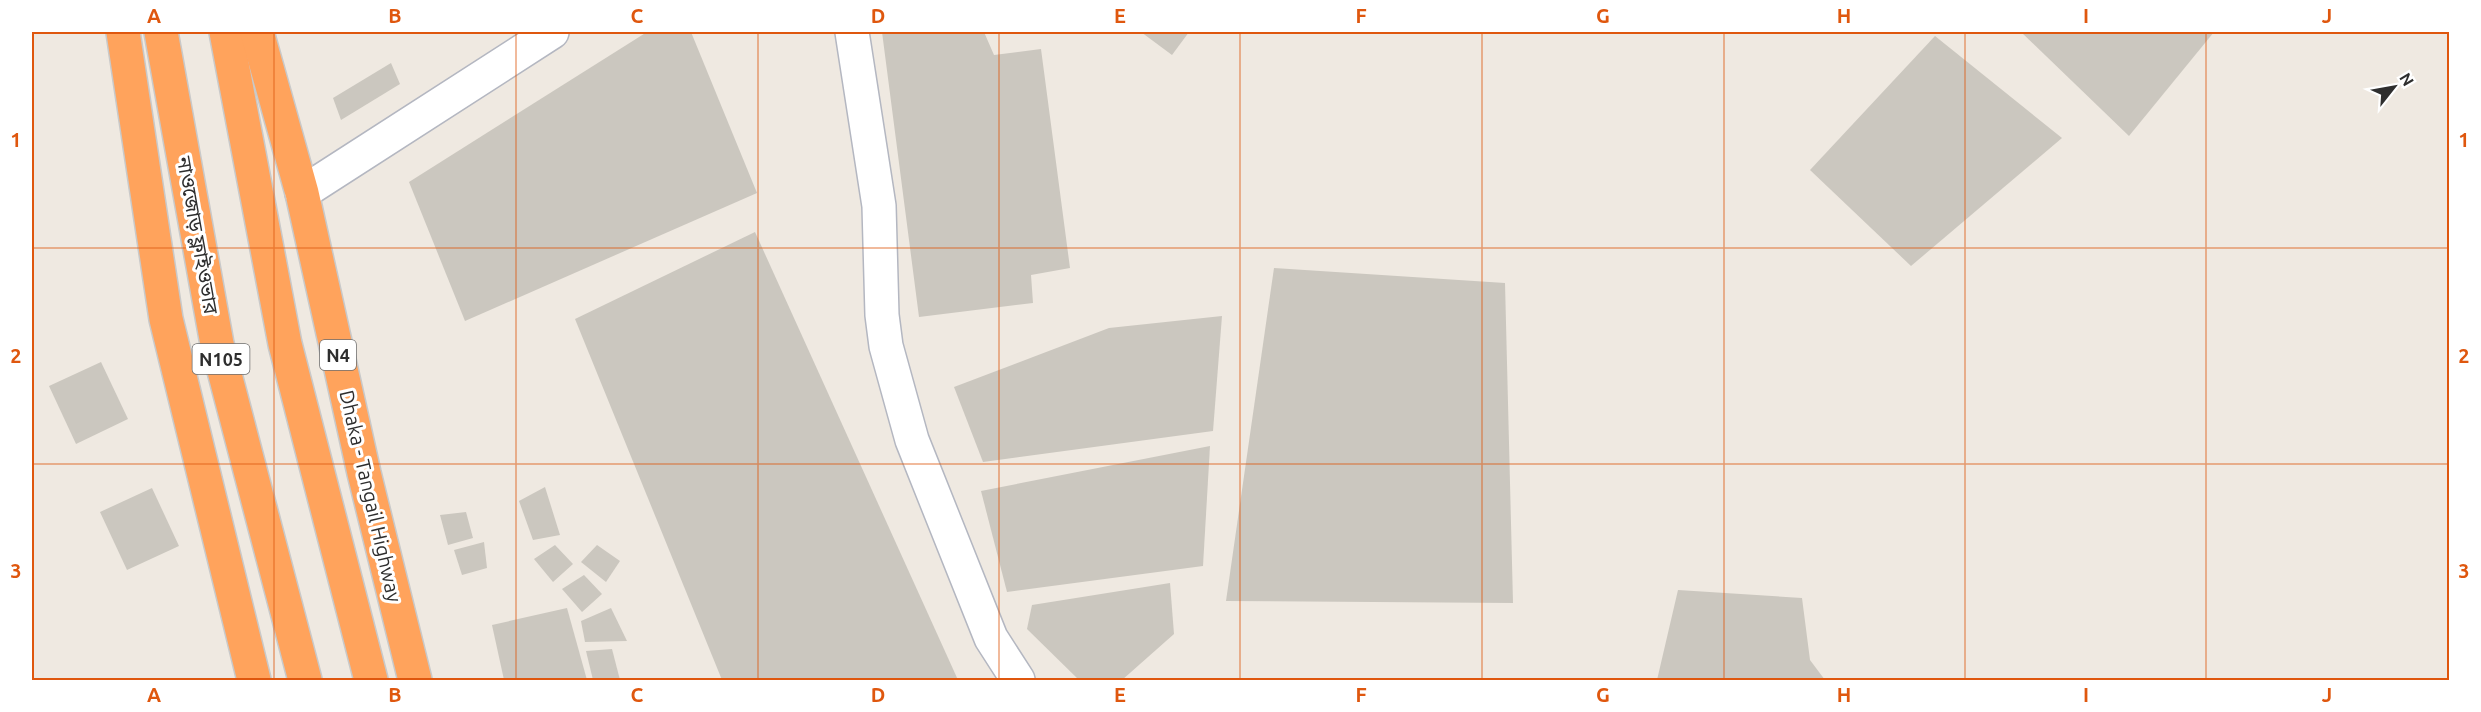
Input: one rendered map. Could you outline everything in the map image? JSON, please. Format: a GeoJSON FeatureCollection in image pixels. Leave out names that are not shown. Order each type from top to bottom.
{"type":"FeatureCollection","features":[{"type":"Feature","properties":{"kind":"highway"},"geometry":{"type":"LineString","coordinates":[[123,32],[166,319],[254,681]]}},
{"type":"Feature","properties":{"kind":"highway","name":"নাওজোড় ফ্লাইওভার"},"geometry":{"type":"LineString","coordinates":[[161,32],[218,344],[305,681]]}},
{"type":"Feature","properties":{"kind":"highway"},"geometry":{"type":"LineString","coordinates":[[226,32],[285,344],[371,681]]}},
{"type":"Feature","properties":{"kind":"highway","name":"Dhaka - Tangail Highway"},"geometry":{"type":"LineString","coordinates":[[257,32],[302,193],[364,473],[415,681]]}},
{"type":"Feature","properties":{"kind":"street"},"geometry":{"type":"LineString","coordinates":[[302,193],[552,32]]}},
{"type":"Feature","properties":{"kind":"street"},"geometry":{"type":"LineString","coordinates":[[852,32],[879,206],[882,315],[886,346],[916,451],[991,638],[1018,681]]}},
{"type":"Feature","properties":{"kind":"building"},"geometry":{"type":"Polygon","coordinates":[[[647,32],[691,32],[757,193],[465,321],[409,182],[647,32]]]}},
{"type":"Feature","properties":{"kind":"building"},"geometry":{"type":"Polygon","coordinates":[[[882,32],[984,32],[994,55],[1041,49],[1070,268],[1031,275],[1033,303],[919,317],[882,32]]]}},
{"type":"Feature","properties":{"kind":"building"},"geometry":{"type":"Polygon","coordinates":[[[1141,32],[1189,32],[1172,55],[1141,32]]]}},
{"type":"Feature","properties":{"kind":"building"},"geometry":{"type":"Polygon","coordinates":[[[2021,32],[2214,32],[2129,136],[2021,32]]]}},
{"type":"Feature","properties":{"kind":"building"},"geometry":{"type":"Polygon","coordinates":[[[1935,36],[2062,138],[1911,266],[1810,170],[1935,36]]]}},
{"type":"Feature","properties":{"kind":"building"},"geometry":{"type":"Polygon","coordinates":[[[391,63],[400,84],[341,120],[333,98],[391,63]]]}},
{"type":"Feature","properties":{"kind":"building"},"geometry":{"type":"Polygon","coordinates":[[[755,232],[958,680],[722,680],[575,319],[755,232]]]}},
{"type":"Feature","properties":{"kind":"building"},"geometry":{"type":"Polygon","coordinates":[[[1274,268],[1505,283],[1513,603],[1226,601],[1274,268]]]}},
{"type":"Feature","properties":{"kind":"building"},"geometry":{"type":"Polygon","coordinates":[[[1222,316],[1213,431],[983,462],[954,387],[1109,328],[1222,316]]]}},
{"type":"Feature","properties":{"kind":"building"},"geometry":{"type":"Polygon","coordinates":[[[101,362],[128,419],[76,444],[49,386],[101,362]]]}},
{"type":"Feature","properties":{"kind":"building"},"geometry":{"type":"Polygon","coordinates":[[[1210,446],[1203,566],[1007,592],[981,491],[1210,446]]]}},
{"type":"Feature","properties":{"kind":"building"},"geometry":{"type":"Polygon","coordinates":[[[545,487],[560,535],[533,540],[519,501],[545,487]]]}},
{"type":"Feature","properties":{"kind":"building"},"geometry":{"type":"Polygon","coordinates":[[[152,488],[179,546],[127,570],[100,512],[152,488]]]}},
{"type":"Feature","properties":{"kind":"building"},"geometry":{"type":"Polygon","coordinates":[[[466,512],[473,538],[448,545],[440,515],[466,512]]]}},
{"type":"Feature","properties":{"kind":"building"},"geometry":{"type":"Polygon","coordinates":[[[484,542],[487,568],[462,575],[454,550],[484,542]]]}},
{"type":"Feature","properties":{"kind":"building"},"geometry":{"type":"Polygon","coordinates":[[[555,545],[573,564],[553,582],[534,559],[555,545]]]}},
{"type":"Feature","properties":{"kind":"building"},"geometry":{"type":"Polygon","coordinates":[[[597,545],[620,561],[606,582],[581,562],[597,545]]]}},
{"type":"Feature","properties":{"kind":"building"},"geometry":{"type":"Polygon","coordinates":[[[584,575],[602,594],[582,612],[562,589],[584,575]]]}},
{"type":"Feature","properties":{"kind":"building"},"geometry":{"type":"Polygon","coordinates":[[[1170,583],[1174,634],[1122,680],[1079,680],[1027,629],[1032,605],[1170,583]]]}},
{"type":"Feature","properties":{"kind":"building"},"geometry":{"type":"Polygon","coordinates":[[[1678,590],[1802,598],[1810,660],[1825,680],[1657,680],[1678,590]]]}},
{"type":"Feature","properties":{"kind":"building"},"geometry":{"type":"Polygon","coordinates":[[[567,608],[587,680],[504,680],[492,625],[567,608]]]}},
{"type":"Feature","properties":{"kind":"building"},"geometry":{"type":"Polygon","coordinates":[[[611,608],[627,641],[585,642],[581,621],[611,608]]]}},
{"type":"Feature","properties":{"kind":"building"},"geometry":{"type":"Polygon","coordinates":[[[612,649],[620,680],[593,680],[586,651],[612,649]]]}}]}
